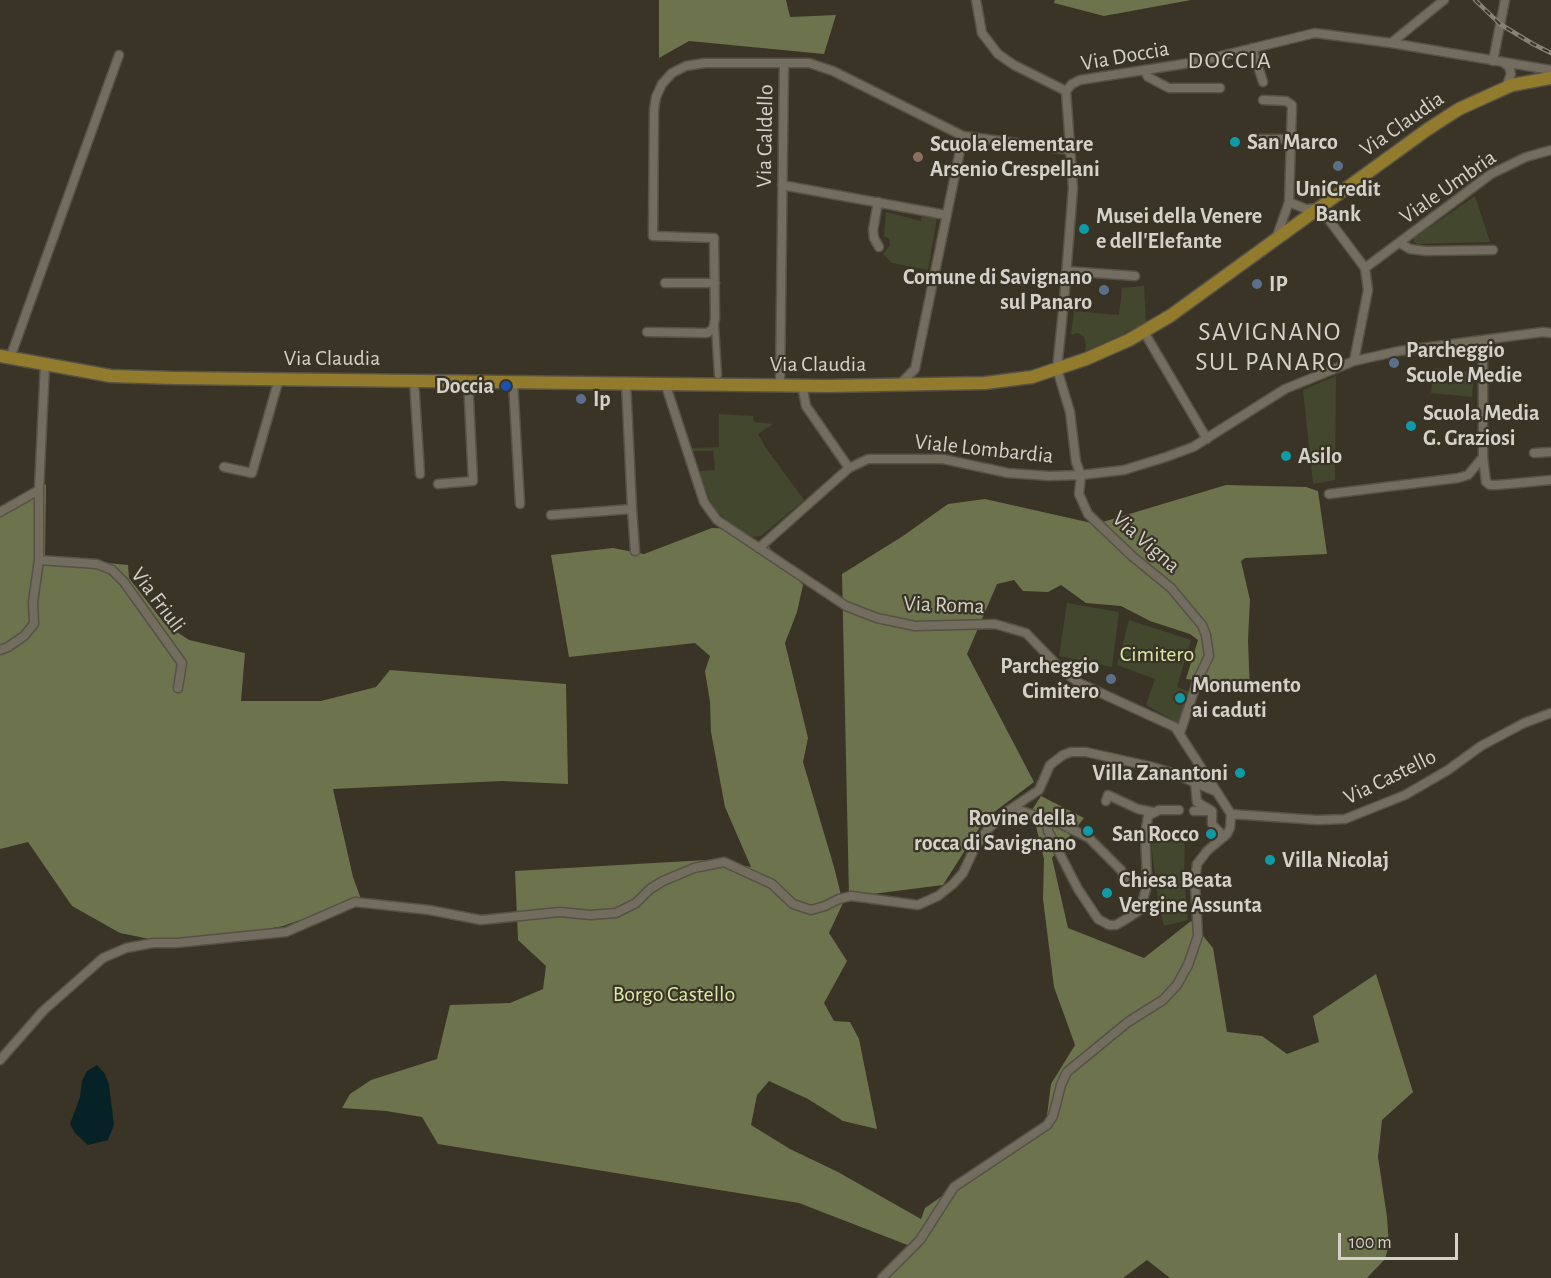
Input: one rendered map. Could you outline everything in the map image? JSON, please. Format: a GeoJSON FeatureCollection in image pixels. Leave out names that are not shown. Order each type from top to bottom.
{"type":"FeatureCollection","features":[{"type":"Feature","properties":{"kind":"main road","name":"Via Claudia"},"geometry":{"type":"LineString","coordinates":[[5,357],[111,376],[802,385],[984,383],[1032,377],[1086,359],[1144,332],[1170,316],[1459,109],[1505,88],[1537,83],[1551,78]]}},
{"type":"Feature","properties":{"kind":"street"},"geometry":{"type":"LineString","coordinates":[[976,0],[982,33],[998,54],[1014,65],[1065,91]]}},
{"type":"Feature","properties":{"kind":"street"},"geometry":{"type":"LineString","coordinates":[[1391,44],[1443,0]]}},
{"type":"Feature","properties":{"kind":"street"},"geometry":{"type":"LineString","coordinates":[[1493,61],[1505,0]]}},
{"type":"Feature","properties":{"kind":"street","name":"Via Doccia"},"geometry":{"type":"LineString","coordinates":[[1057,369],[1067,271],[1072,188],[1065,91],[1072,84],[1080,80],[1196,62],[1315,33],[1551,70]]}},
{"type":"Feature","properties":{"kind":"street"},"geometry":{"type":"LineString","coordinates":[[1252,48],[1263,82]]}},
{"type":"Feature","properties":{"kind":"street"},"geometry":{"type":"LineString","coordinates":[[5,357],[119,55]]}},
{"type":"Feature","properties":{"kind":"street","name":"Via Galdello"},"geometry":{"type":"LineString","coordinates":[[718,375],[714,320],[714,238],[653,236],[656,97],[662,84],[672,74],[686,66],[705,63],[784,63],[780,384]]}},
{"type":"Feature","properties":{"kind":"street"},"geometry":{"type":"LineString","coordinates":[[784,63],[809,63],[833,71],[963,136],[1070,150]]}},
{"type":"Feature","properties":{"kind":"street"},"geometry":{"type":"LineString","coordinates":[[1503,63],[1509,67],[1511,74],[1509,84],[1505,88]]}},
{"type":"Feature","properties":{"kind":"street"},"geometry":{"type":"LineString","coordinates":[[1527,67],[1537,83]]}},
{"type":"Feature","properties":{"kind":"street"},"geometry":{"type":"LineString","coordinates":[[1144,70],[1148,77],[1169,88],[1220,88]]}},
{"type":"Feature","properties":{"kind":"street"},"geometry":{"type":"LineString","coordinates":[[1263,100],[1291,102],[1289,205],[1290,220],[1297,225]]}},
{"type":"Feature","properties":{"kind":"street"},"geometry":{"type":"LineString","coordinates":[[899,385],[915,369],[963,136]]}},
{"type":"Feature","properties":{"kind":"street"},"geometry":{"type":"LineString","coordinates":[[1255,139],[1290,138]]}},
{"type":"Feature","properties":{"kind":"street","name":"Viale Umbria"},"geometry":{"type":"LineString","coordinates":[[1365,268],[1491,174],[1526,157],[1551,150]]}},
{"type":"Feature","properties":{"kind":"street"},"geometry":{"type":"LineString","coordinates":[[782,185],[946,215]]}},
{"type":"Feature","properties":{"kind":"street"},"geometry":{"type":"LineString","coordinates":[[878,202],[873,230],[879,247]]}},
{"type":"Feature","properties":{"kind":"street"},"geometry":{"type":"LineString","coordinates":[[1289,205],[1306,209],[1320,208],[1365,268],[1368,290],[1354,361]]}},
{"type":"Feature","properties":{"kind":"street"},"geometry":{"type":"LineString","coordinates":[[1274,242],[1289,205]]}},
{"type":"Feature","properties":{"kind":"street","name":"Viale Umbria"},"geometry":{"type":"LineString","coordinates":[[1400,243],[1410,249],[1426,251],[1492,250]]}},
{"type":"Feature","properties":{"kind":"street"},"geometry":{"type":"LineString","coordinates":[[1067,271],[1135,276]]}},
{"type":"Feature","properties":{"kind":"street"},"geometry":{"type":"LineString","coordinates":[[665,282],[714,283]]}},
{"type":"Feature","properties":{"kind":"street"},"geometry":{"type":"LineString","coordinates":[[647,332],[707,333],[713,329],[714,320]]}},
{"type":"Feature","properties":{"kind":"street","name":"Viale Lombardia"},"geometry":{"type":"LineString","coordinates":[[849,468],[868,459],[943,459],[1008,473],[1048,476],[1124,470],[1166,457],[1207,439],[1285,388],[1354,361],[1399,351],[1543,332],[1551,333]]}},
{"type":"Feature","properties":{"kind":"street"},"geometry":{"type":"LineString","coordinates":[[1147,337],[1207,439]]}},
{"type":"Feature","properties":{"kind":"street"},"geometry":{"type":"LineString","coordinates":[[1483,340],[1483,457],[1486,482],[1490,485],[1551,480]]}},
{"type":"Feature","properties":{"kind":"street"},"geometry":{"type":"LineString","coordinates":[[0,650],[24,636],[34,624],[33,602],[39,560],[39,490],[45,364]]}},
{"type":"Feature","properties":{"kind":"street"},"geometry":{"type":"LineString","coordinates":[[915,369],[923,384]]}},
{"type":"Feature","properties":{"kind":"street","name":"Via Vigna"},"geometry":{"type":"LineString","coordinates":[[1057,369],[1071,412],[1077,462],[1081,475],[1079,494],[1088,514],[1132,556],[1171,588],[1202,625],[1209,647],[1209,656],[1198,679],[1180,733]]}},
{"type":"Feature","properties":{"kind":"street"},"geometry":{"type":"LineString","coordinates":[[224,467],[252,473],[279,379]]}},
{"type":"Feature","properties":{"kind":"street"},"geometry":{"type":"LineString","coordinates":[[414,380],[420,474]]}},
{"type":"Feature","properties":{"kind":"street"},"geometry":{"type":"LineString","coordinates":[[438,484],[473,481],[468,380]]}},
{"type":"Feature","properties":{"kind":"street"},"geometry":{"type":"LineString","coordinates":[[513,381],[519,504]]}},
{"type":"Feature","properties":{"kind":"street"},"geometry":{"type":"LineString","coordinates":[[626,382],[635,551]]}},
{"type":"Feature","properties":{"kind":"street","name":"Via Roma"},"geometry":{"type":"LineString","coordinates":[[664,383],[704,502],[717,520],[846,606],[877,618],[915,626],[995,624],[1026,633],[1060,669],[1079,683],[1168,722],[1180,733],[1231,814]]}},
{"type":"Feature","properties":{"kind":"street"},"geometry":{"type":"LineString","coordinates":[[759,548],[849,468],[806,406],[802,385]]}},
{"type":"Feature","properties":{"kind":"street"},"geometry":{"type":"LineString","coordinates":[[1534,453],[1551,452]]}},
{"type":"Feature","properties":{"kind":"street"},"geometry":{"type":"LineString","coordinates":[[1329,494],[1458,478],[1468,474],[1483,457]]}},
{"type":"Feature","properties":{"kind":"street"},"geometry":{"type":"LineString","coordinates":[[0,512],[39,490]]}},
{"type":"Feature","properties":{"kind":"street"},"geometry":{"type":"LineString","coordinates":[[551,515],[632,509]]}},
{"type":"Feature","properties":{"kind":"street","name":"Via Friuli"},"geometry":{"type":"LineString","coordinates":[[39,560],[97,564],[112,570],[124,582],[182,663],[178,688]]}},
{"type":"Feature","properties":{"kind":"street","name":"Via Castello"},"geometry":{"type":"LineString","coordinates":[[1231,814],[1317,820],[1345,819],[1405,795],[1448,770],[1481,746],[1524,723],[1551,713]]}},
{"type":"Feature","properties":{"kind":"street"},"geometry":{"type":"LineString","coordinates":[[0,1060],[43,1011],[103,957],[126,948],[153,943],[177,944],[286,932],[355,902],[429,910],[481,920],[560,912],[590,915],[616,913],[636,903],[650,889],[663,881],[694,868],[724,862],[771,884],[793,904],[811,910],[851,896],[918,905],[938,896],[953,884],[963,873],[975,848],[988,829],[1039,790],[1050,765],[1056,759],[1071,752],[1086,752],[1175,774],[1218,793]]}},
{"type":"Feature","properties":{"kind":"street"},"geometry":{"type":"LineString","coordinates":[[1195,783],[1197,802],[1212,811]]}},
{"type":"Feature","properties":{"kind":"street"},"geometry":{"type":"LineString","coordinates":[[1106,801],[1108,795],[1138,809],[1153,812],[1179,810]]}},
{"type":"Feature","properties":{"kind":"street"},"geometry":{"type":"LineString","coordinates":[[1013,808],[1089,838],[1121,870],[1125,879]]}},
{"type":"Feature","properties":{"kind":"street"},"geometry":{"type":"LineString","coordinates":[[1194,811],[1212,811]]}},
{"type":"Feature","properties":{"kind":"street"},"geometry":{"type":"LineString","coordinates":[[1212,811],[1212,825],[1224,837]]}},
{"type":"Feature","properties":{"kind":"street"},"geometry":{"type":"LineString","coordinates":[[1147,877],[1146,823],[1148,816],[1153,812]]}},
{"type":"Feature","properties":{"kind":"street"},"geometry":{"type":"LineString","coordinates":[[882,1278],[920,1240],[954,1187],[1047,1125],[1053,1116],[1067,1072],[1128,1022],[1163,1000],[1177,985],[1188,965],[1198,936],[1195,883],[1197,864],[1224,837],[1230,828],[1231,814]]}},
{"type":"Feature","properties":{"kind":"street"},"geometry":{"type":"LineString","coordinates":[[1047,820],[1048,831],[1078,889],[1098,919],[1109,925],[1116,925],[1131,916],[1140,910],[1146,889]]}},
{"type":"Feature","properties":{"kind":"green space"},"geometry":{"type":"Polygon","coordinates":[[[659,0],[786,0],[790,17],[836,15],[824,54],[689,41],[659,58],[659,0]]]}},
{"type":"Feature","properties":{"kind":"green space"},"geometry":{"type":"Polygon","coordinates":[[[1055,0],[1191,0],[1104,16],[1054,3],[1055,0]]]}},
{"type":"Feature","properties":{"kind":"green space"},"geometry":{"type":"Polygon","coordinates":[[[1475,196],[1490,242],[1418,244],[1414,242],[1414,238],[1475,196]]]}},
{"type":"Feature","properties":{"kind":"green space"},"geometry":{"type":"Polygon","coordinates":[[[886,212],[921,221],[922,216],[937,218],[928,270],[892,263],[883,254],[890,245],[889,239],[884,236],[886,212]]]}},
{"type":"Feature","properties":{"kind":"green space"},"geometry":{"type":"Polygon","coordinates":[[[1144,286],[1146,322],[1085,351],[1084,337],[1078,333],[1071,335],[1074,311],[1119,315],[1122,288],[1144,286]]]}},
{"type":"Feature","properties":{"kind":"green space"},"geometry":{"type":"Polygon","coordinates":[[[1433,368],[1474,372],[1472,397],[1431,393],[1433,368]]]}},
{"type":"Feature","properties":{"kind":"green space"},"geometry":{"type":"Polygon","coordinates":[[[1336,376],[1335,480],[1313,484],[1303,390],[1336,376]]]}},
{"type":"Feature","properties":{"kind":"green space"},"geometry":{"type":"Polygon","coordinates":[[[719,414],[753,416],[754,422],[773,424],[758,434],[804,500],[761,536],[750,537],[736,529],[715,509],[699,471],[715,470],[713,451],[691,451],[690,448],[719,447],[719,414]]]}},
{"type":"Feature","properties":{"kind":"green space"},"geometry":{"type":"Polygon","coordinates":[[[46,484],[45,557],[128,565],[129,578],[165,624],[189,640],[245,653],[241,701],[321,701],[376,687],[390,670],[566,684],[568,784],[502,781],[333,789],[353,877],[361,899],[283,926],[184,946],[120,933],[72,906],[28,842],[0,849],[0,511],[46,484]]]}},
{"type":"Feature","properties":{"kind":"green space"},"geometry":{"type":"Polygon","coordinates":[[[1226,485],[1306,487],[1318,491],[1327,554],[1245,558],[1241,561],[1250,600],[1248,640],[1250,693],[1210,682],[1186,679],[1198,640],[1190,634],[1150,621],[1121,606],[1086,603],[1061,585],[1048,592],[1023,591],[1014,580],[997,584],[967,654],[1034,782],[985,819],[943,885],[849,897],[842,574],[903,536],[948,504],[985,499],[1096,524],[1226,485]]]}},
{"type":"Feature","properties":{"kind":"green space","name":"Borgo Castello"},"geometry":{"type":"Polygon","coordinates":[[[712,528],[736,529],[769,547],[803,585],[797,612],[785,643],[808,738],[803,762],[843,903],[829,933],[847,961],[824,1003],[834,1021],[850,1022],[859,1039],[877,1129],[843,1121],[808,1099],[769,1081],[757,1095],[751,1125],[790,1149],[838,1172],[921,1219],[925,1208],[1046,1123],[1051,1084],[1075,1045],[1054,987],[1043,899],[1044,859],[1032,810],[1041,796],[1084,818],[1052,858],[1068,928],[1144,958],[1191,921],[1213,948],[1227,1032],[1262,1036],[1287,1054],[1319,1042],[1313,1016],[1376,974],[1413,1092],[1382,1120],[1378,1157],[1389,1245],[1385,1259],[1367,1278],[1170,1278],[1147,1260],[1123,1278],[880,1278],[910,1246],[799,1203],[438,1144],[422,1117],[386,1111],[342,1108],[350,1094],[371,1080],[437,1059],[450,1005],[510,1003],[543,989],[546,966],[518,940],[515,871],[706,860],[751,867],[725,807],[711,732],[710,702],[705,671],[710,656],[695,643],[569,657],[551,555],[613,548],[644,554],[712,528]]]}},
{"type":"Feature","properties":{"kind":"green space","name":"Cimitero"},"geometry":{"type":"Polygon","coordinates":[[[1067,603],[1119,612],[1112,667],[1059,656],[1067,603]]]}},
{"type":"Feature","properties":{"kind":"green space","name":"Cimitero"},"geometry":{"type":"Polygon","coordinates":[[[1129,620],[1191,640],[1177,687],[1190,692],[1180,726],[1146,705],[1155,679],[1117,665],[1129,620]]]}},
{"type":"Feature","properties":{"kind":"green space"},"geometry":{"type":"Polygon","coordinates":[[[1156,829],[1159,834],[1185,833],[1184,877],[1188,920],[1164,926],[1159,907],[1151,844],[1156,842],[1152,831],[1156,829]]]}},
{"type":"Feature","properties":{"kind":"water"},"geometry":{"type":"Polygon","coordinates":[[[97,1065],[105,1074],[109,1085],[114,1125],[108,1140],[88,1145],[75,1133],[70,1124],[80,1097],[82,1081],[87,1071],[97,1065]]]}},
{"type":"Feature","properties":{"kind":"railway"},"geometry":{"type":"LineString","coordinates":[[1475,0],[1500,24],[1551,53]]}},
{"type":"Feature","properties":{"kind":"place","name":"San Marco"},"geometry":{"type":"Point","coordinates":[1235,142]}},
{"type":"Feature","properties":{"kind":"place","name":"Scuola elementare Arsenio Crespellani"},"geometry":{"type":"Point","coordinates":[918,157]}},
{"type":"Feature","properties":{"kind":"place","name":"UniCredit Bank"},"geometry":{"type":"Point","coordinates":[1338,166]}},
{"type":"Feature","properties":{"kind":"place","name":"Musei della Venere e dell'Elefante"},"geometry":{"type":"Point","coordinates":[1084,229]}},
{"type":"Feature","properties":{"kind":"place","name":"IP"},"geometry":{"type":"Point","coordinates":[1257,284]}},
{"type":"Feature","properties":{"kind":"place","name":"Comune di Savignano sul Panaro"},"geometry":{"type":"Point","coordinates":[1104,290]}},
{"type":"Feature","properties":{"kind":"place","name":"Parcheggio Scuole Medie"},"geometry":{"type":"Point","coordinates":[1394,363]}},
{"type":"Feature","properties":{"kind":"place","name":"Doccia"},"geometry":{"type":"Point","coordinates":[506,386]}},
{"type":"Feature","properties":{"kind":"place","name":"Ip"},"geometry":{"type":"Point","coordinates":[581,399]}},
{"type":"Feature","properties":{"kind":"place","name":"Scuola Media G. Graziosi"},"geometry":{"type":"Point","coordinates":[1411,426]}},
{"type":"Feature","properties":{"kind":"place","name":"Asilo"},"geometry":{"type":"Point","coordinates":[1286,456]}},
{"type":"Feature","properties":{"kind":"place","name":"Parcheggio Cimitero"},"geometry":{"type":"Point","coordinates":[1111,679]}},
{"type":"Feature","properties":{"kind":"place","name":"Monumento ai caduti"},"geometry":{"type":"Point","coordinates":[1180,698]}},
{"type":"Feature","properties":{"kind":"place","name":"Villa Zanantoni"},"geometry":{"type":"Point","coordinates":[1240,773]}},
{"type":"Feature","properties":{"kind":"place","name":"Rovine della rocca di Savignano"},"geometry":{"type":"Point","coordinates":[1088,831]}},
{"type":"Feature","properties":{"kind":"place","name":"San Rocco"},"geometry":{"type":"Point","coordinates":[1211,834]}},
{"type":"Feature","properties":{"kind":"place","name":"Villa Nicolaj"},"geometry":{"type":"Point","coordinates":[1270,860]}},
{"type":"Feature","properties":{"kind":"place","name":"Chiesa Beata Vergine Assunta"},"geometry":{"type":"Point","coordinates":[1107,893]}},
{"type":"Feature","properties":{"kind":"district","name":"DOCCIA"},"geometry":{"type":"Point","coordinates":[1230,61]}},
{"type":"Feature","properties":{"kind":"district","name":"SAVIGNANO SUL PANARO"},"geometry":{"type":"Point","coordinates":[1270,347]}}]}
